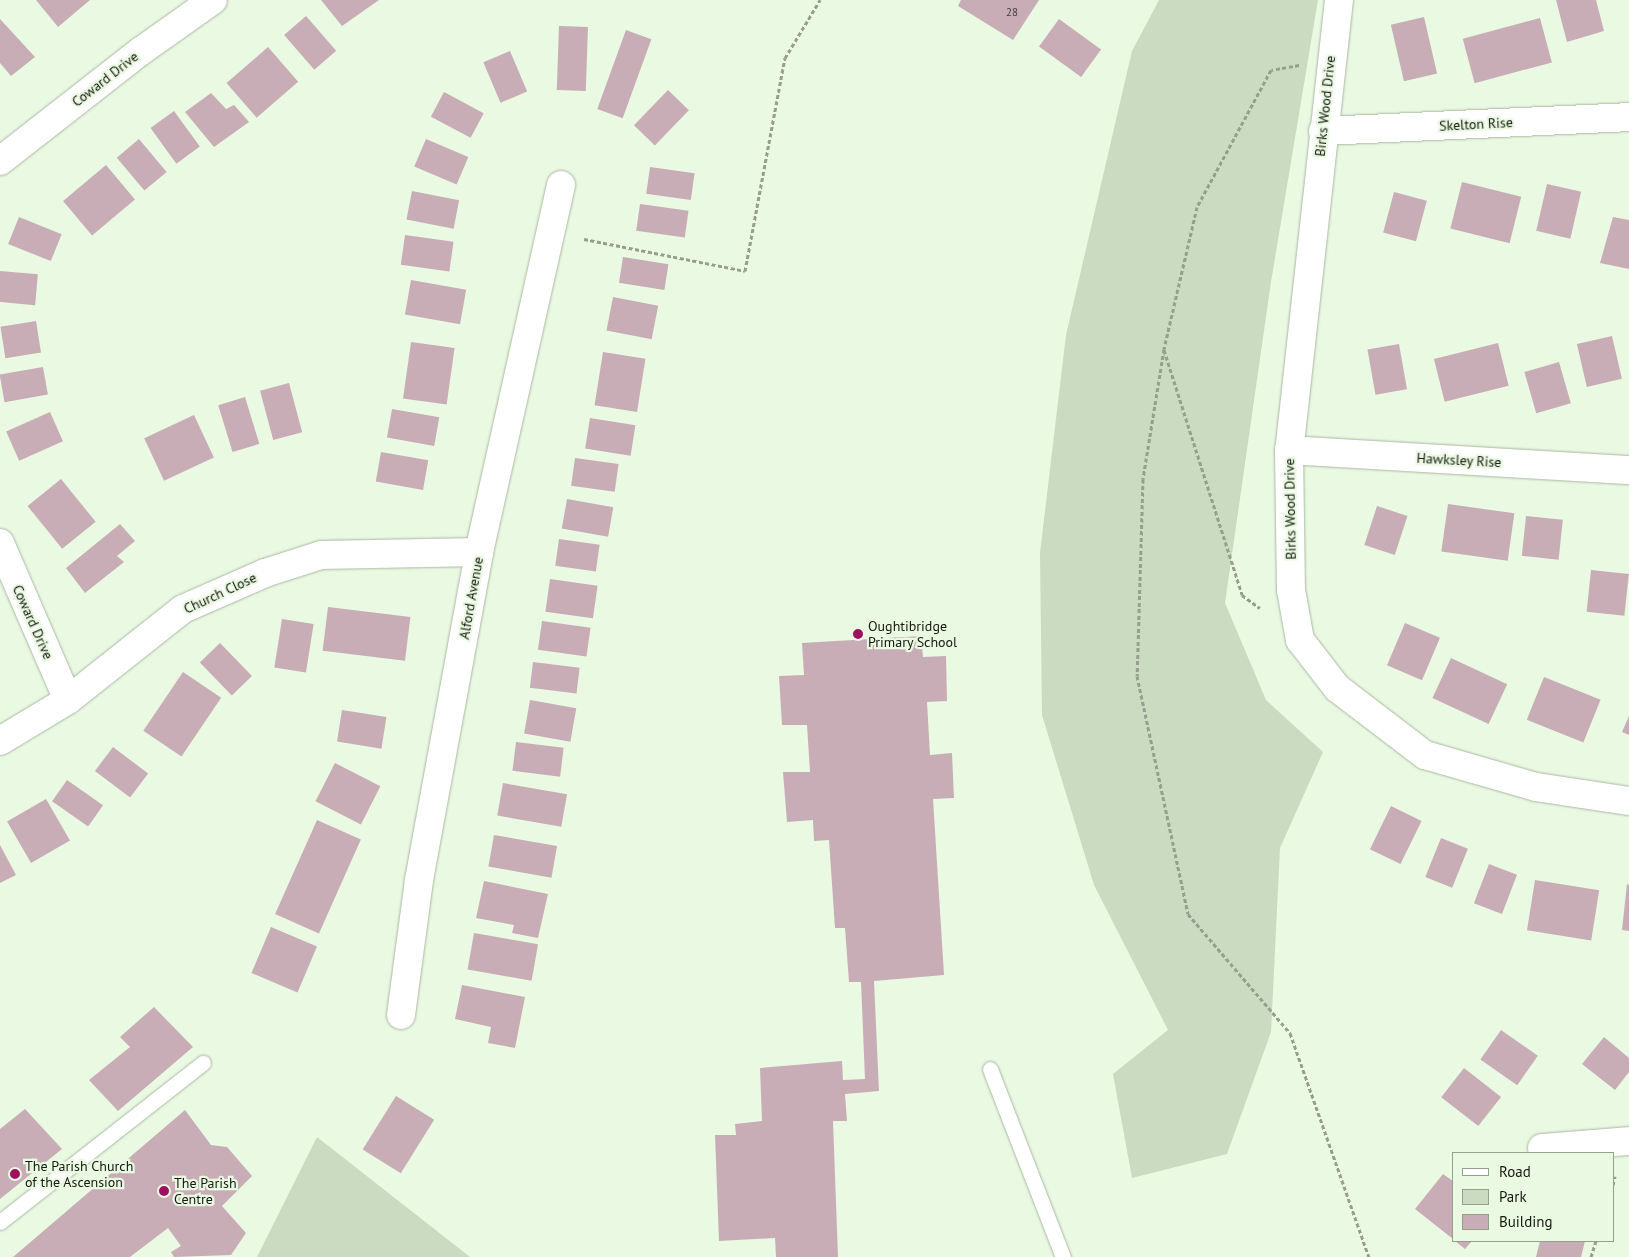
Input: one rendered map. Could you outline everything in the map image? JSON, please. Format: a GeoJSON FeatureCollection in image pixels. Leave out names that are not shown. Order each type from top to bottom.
{"type":"FeatureCollection","features":[{"type":"Feature","properties":{"kind":"street","name":"Coward Drive"},"geometry":{"type":"LineString","coordinates":[[0,161],[141,51],[213,0]]}},
{"type":"Feature","properties":{"kind":"street","name":"Birks Wood Drive"},"geometry":{"type":"LineString","coordinates":[[1339,0],[1331,58],[1289,450],[1291,590],[1300,640],[1337,688],[1425,756],[1536,787],[1629,802]]}},
{"type":"Feature","properties":{"kind":"street","name":"Skelton Rise"},"geometry":{"type":"LineString","coordinates":[[1323,131],[1629,117]]}},
{"type":"Feature","properties":{"kind":"street","name":"Alford Avenue"},"geometry":{"type":"LineString","coordinates":[[400,1015],[419,880],[480,552],[561,185]]}},
{"type":"Feature","properties":{"kind":"street","name":"Hawksley Rise"},"geometry":{"type":"LineString","coordinates":[[1289,450],[1629,470]]}},
{"type":"Feature","properties":{"kind":"street","name":"Coward Drive"},"geometry":{"type":"LineString","coordinates":[[0,543],[68,700]]}},
{"type":"Feature","properties":{"kind":"street","name":"Church Close"},"geometry":{"type":"LineString","coordinates":[[0,741],[68,700],[183,609],[265,573],[321,555],[480,552]]}},
{"type":"Feature","properties":{"kind":"street"},"geometry":{"type":"LineString","coordinates":[[1542,1148],[1629,1141]]}},
{"type":"Feature","properties":{"kind":"lane"},"geometry":{"type":"LineString","coordinates":[[0,1222],[203,1063]]}},
{"type":"Feature","properties":{"kind":"lane"},"geometry":{"type":"LineString","coordinates":[[990,1068],[1063,1257]]}},
{"type":"Feature","properties":{"kind":"path"},"geometry":{"type":"LineString","coordinates":[[551,232],[745,271],[785,58],[820,0]]}},
{"type":"Feature","properties":{"kind":"path"},"geometry":{"type":"LineString","coordinates":[[1331,58],[1271,70],[1197,206],[1164,349],[1143,479],[1137,676],[1188,914],[1290,1033],[1369,1257]]}},
{"type":"Feature","properties":{"kind":"path"},"geometry":{"type":"LineString","coordinates":[[1164,349],[1242,595],[1300,640]]}},
{"type":"Feature","properties":{"kind":"path"},"geometry":{"type":"LineString","coordinates":[[1591,1257],[1596,1242]]}},
{"type":"Feature","properties":{"kind":"green space"},"geometry":{"type":"Polygon","coordinates":[[[1159,0],[1318,0],[1271,282],[1225,603],[1266,700],[1323,752],[1280,848],[1271,1032],[1227,1154],[1132,1178],[1113,1074],[1168,1030],[1094,885],[1042,715],[1040,553],[1066,335],[1132,51],[1159,0]]]}},
{"type":"Feature","properties":{"kind":"green space"},"geometry":{"type":"Polygon","coordinates":[[[317,1137],[470,1257],[257,1257],[317,1137]]]}},
{"type":"Feature","properties":{"kind":"building"},"geometry":{"type":"Polygon","coordinates":[[[36,0],[90,0],[58,27],[36,0]]]}},
{"type":"Feature","properties":{"kind":"building"},"geometry":{"type":"Polygon","coordinates":[[[321,0],[379,0],[342,26],[321,0]]]}},
{"type":"Feature","properties":{"kind":"building"},"geometry":{"type":"Polygon","coordinates":[[[961,0],[1039,0],[1013,40],[958,6],[961,0]]]}},
{"type":"Feature","properties":{"kind":"building"},"geometry":{"type":"Polygon","coordinates":[[[1556,0],[1596,0],[1604,31],[1567,42],[1556,0]]]}},
{"type":"Feature","properties":{"kind":"building"},"geometry":{"type":"Polygon","coordinates":[[[306,16],[336,51],[314,70],[284,35],[306,16]]]}},
{"type":"Feature","properties":{"kind":"building"},"geometry":{"type":"Polygon","coordinates":[[[1424,17],[1437,74],[1404,81],[1391,25],[1424,17]]]}},
{"type":"Feature","properties":{"kind":"building"},"geometry":{"type":"Polygon","coordinates":[[[1540,18],[1552,62],[1475,83],[1463,39],[1540,18]]]}},
{"type":"Feature","properties":{"kind":"building"},"geometry":{"type":"Polygon","coordinates":[[[0,19],[35,57],[11,76],[0,63],[0,19]]]}},
{"type":"Feature","properties":{"kind":"building"},"geometry":{"type":"Polygon","coordinates":[[[1059,19],[1101,50],[1081,77],[1039,47],[1059,19]]]}},
{"type":"Feature","properties":{"kind":"building"},"geometry":{"type":"Polygon","coordinates":[[[559,26],[588,27],[586,91],[557,90],[559,26]]]}},
{"type":"Feature","properties":{"kind":"building"},"geometry":{"type":"Polygon","coordinates":[[[626,30],[651,39],[623,118],[597,109],[626,30]]]}},
{"type":"Feature","properties":{"kind":"building"},"geometry":{"type":"Polygon","coordinates":[[[268,47],[298,82],[257,118],[226,83],[268,47]]]}},
{"type":"Feature","properties":{"kind":"building"},"geometry":{"type":"Polygon","coordinates":[[[510,51],[527,92],[500,103],[483,62],[510,51]]]}},
{"type":"Feature","properties":{"kind":"building"},"geometry":{"type":"Polygon","coordinates":[[[668,90],[689,110],[655,145],[634,125],[668,90]]]}},
{"type":"Feature","properties":{"kind":"building"},"geometry":{"type":"Polygon","coordinates":[[[444,92],[484,113],[471,138],[431,117],[444,92]]]}},
{"type":"Feature","properties":{"kind":"building"},"geometry":{"type":"Polygon","coordinates":[[[211,93],[226,109],[234,105],[249,122],[214,147],[185,112],[211,93]]]}},
{"type":"Feature","properties":{"kind":"building"},"geometry":{"type":"Polygon","coordinates":[[[174,111],[200,147],[176,164],[151,128],[174,111]]]}},
{"type":"Feature","properties":{"kind":"building"},"geometry":{"type":"Polygon","coordinates":[[[139,139],[167,172],[144,191],[117,158],[139,139]]]}},
{"type":"Feature","properties":{"kind":"building"},"geometry":{"type":"Polygon","coordinates":[[[426,139],[468,157],[457,185],[414,167],[426,139]]]}},
{"type":"Feature","properties":{"kind":"building"},"geometry":{"type":"Polygon","coordinates":[[[106,165],[135,199],[92,235],[63,201],[106,165]]]}},
{"type":"Feature","properties":{"kind":"building"},"geometry":{"type":"Polygon","coordinates":[[[650,167],[695,173],[691,200],[646,194],[650,167]]]}},
{"type":"Feature","properties":{"kind":"building"},"geometry":{"type":"Polygon","coordinates":[[[1462,182],[1521,197],[1510,243],[1450,229],[1462,182]]]}},
{"type":"Feature","properties":{"kind":"building"},"geometry":{"type":"Polygon","coordinates":[[[1547,184],[1581,192],[1570,239],[1536,231],[1547,184]]]}},
{"type":"Feature","properties":{"kind":"building"},"geometry":{"type":"Polygon","coordinates":[[[412,191],[459,200],[454,229],[406,219],[412,191]]]}},
{"type":"Feature","properties":{"kind":"building"},"geometry":{"type":"Polygon","coordinates":[[[1394,192],[1427,201],[1416,241],[1383,233],[1394,192]]]}},
{"type":"Feature","properties":{"kind":"building"},"geometry":{"type":"Polygon","coordinates":[[[640,204],[689,211],[685,238],[636,231],[640,204]]]}},
{"type":"Feature","properties":{"kind":"building"},"geometry":{"type":"Polygon","coordinates":[[[19,217],[62,234],[51,261],[8,244],[19,217]]]}},
{"type":"Feature","properties":{"kind":"building"},"geometry":{"type":"Polygon","coordinates":[[[1613,217],[1629,220],[1629,269],[1600,263],[1613,217]]]}},
{"type":"Feature","properties":{"kind":"building"},"geometry":{"type":"Polygon","coordinates":[[[405,235],[454,242],[449,272],[401,265],[405,235]]]}},
{"type":"Feature","properties":{"kind":"building"},"geometry":{"type":"Polygon","coordinates":[[[623,257],[668,264],[664,290],[619,283],[623,257]]]}},
{"type":"Feature","properties":{"kind":"building"},"geometry":{"type":"Polygon","coordinates":[[[0,271],[38,274],[35,305],[0,302],[0,271]]]}},
{"type":"Feature","properties":{"kind":"building"},"geometry":{"type":"Polygon","coordinates":[[[411,280],[466,290],[460,324],[405,314],[411,280]]]}},
{"type":"Feature","properties":{"kind":"building"},"geometry":{"type":"Polygon","coordinates":[[[613,297],[658,306],[652,339],[607,330],[613,297]]]}},
{"type":"Feature","properties":{"kind":"building"},"geometry":{"type":"Polygon","coordinates":[[[36,321],[41,353],[5,358],[0,327],[36,321]]]}},
{"type":"Feature","properties":{"kind":"building"},"geometry":{"type":"Polygon","coordinates":[[[1612,336],[1622,379],[1587,387],[1577,344],[1612,336]]]}},
{"type":"Feature","properties":{"kind":"building"},"geometry":{"type":"Polygon","coordinates":[[[411,342],[455,348],[447,405],[403,398],[411,342]]]}},
{"type":"Feature","properties":{"kind":"building"},"geometry":{"type":"Polygon","coordinates":[[[1498,343],[1509,386],[1445,402],[1434,359],[1498,343]]]}},
{"type":"Feature","properties":{"kind":"building"},"geometry":{"type":"Polygon","coordinates":[[[1399,344],[1407,389],[1375,395],[1367,350],[1399,344]]]}},
{"type":"Feature","properties":{"kind":"building"},"geometry":{"type":"Polygon","coordinates":[[[603,352],[645,359],[637,412],[595,405],[603,352]]]}},
{"type":"Feature","properties":{"kind":"building"},"geometry":{"type":"Polygon","coordinates":[[[1559,362],[1571,403],[1536,413],[1524,372],[1559,362]]]}},
{"type":"Feature","properties":{"kind":"building"},"geometry":{"type":"Polygon","coordinates":[[[43,367],[48,395],[5,402],[0,375],[43,367]]]}},
{"type":"Feature","properties":{"kind":"building"},"geometry":{"type":"Polygon","coordinates":[[[289,383],[302,432],[273,440],[260,391],[289,383]]]}},
{"type":"Feature","properties":{"kind":"building"},"geometry":{"type":"Polygon","coordinates":[[[245,397],[259,444],[233,452],[218,405],[245,397]]]}},
{"type":"Feature","properties":{"kind":"building"},"geometry":{"type":"Polygon","coordinates":[[[392,409],[439,417],[434,446],[387,438],[392,409]]]}},
{"type":"Feature","properties":{"kind":"building"},"geometry":{"type":"Polygon","coordinates":[[[50,412],[63,441],[19,461],[6,432],[50,412]]]}},
{"type":"Feature","properties":{"kind":"building"},"geometry":{"type":"Polygon","coordinates":[[[194,415],[214,458],[164,481],[144,438],[194,415]]]}},
{"type":"Feature","properties":{"kind":"building"},"geometry":{"type":"Polygon","coordinates":[[[590,418],[635,425],[631,456],[585,449],[590,418]]]}},
{"type":"Feature","properties":{"kind":"building"},"geometry":{"type":"Polygon","coordinates":[[[381,452],[428,460],[423,490],[376,482],[381,452]]]}},
{"type":"Feature","properties":{"kind":"building"},"geometry":{"type":"Polygon","coordinates":[[[575,458],[619,464],[615,492],[571,486],[575,458]]]}},
{"type":"Feature","properties":{"kind":"building"},"geometry":{"type":"Polygon","coordinates":[[[61,479],[96,522],[62,549],[28,506],[61,479]]]}},
{"type":"Feature","properties":{"kind":"building"},"geometry":{"type":"Polygon","coordinates":[[[567,499],[613,507],[608,537],[562,529],[567,499]]]}},
{"type":"Feature","properties":{"kind":"building"},"geometry":{"type":"Polygon","coordinates":[[[1448,504],[1514,513],[1508,561],[1441,552],[1448,504]]]}},
{"type":"Feature","properties":{"kind":"building"},"geometry":{"type":"Polygon","coordinates":[[[1377,506],[1407,516],[1395,555],[1364,545],[1377,506]]]}},
{"type":"Feature","properties":{"kind":"building"},"geometry":{"type":"Polygon","coordinates":[[[1526,516],[1563,520],[1559,560],[1522,556],[1526,516]]]}},
{"type":"Feature","properties":{"kind":"building"},"geometry":{"type":"Polygon","coordinates":[[[120,524],[135,541],[117,556],[124,562],[85,593],[66,568],[120,524]]]}},
{"type":"Feature","properties":{"kind":"building"},"geometry":{"type":"Polygon","coordinates":[[[559,539],[600,545],[596,571],[555,566],[559,539]]]}},
{"type":"Feature","properties":{"kind":"building"},"geometry":{"type":"Polygon","coordinates":[[[1591,570],[1629,574],[1624,616],[1587,612],[1591,570]]]}},
{"type":"Feature","properties":{"kind":"building"},"geometry":{"type":"Polygon","coordinates":[[[550,579],[598,586],[593,618],[545,612],[550,579]]]}},
{"type":"Feature","properties":{"kind":"building"},"geometry":{"type":"Polygon","coordinates":[[[328,607],[410,617],[405,661],[323,651],[328,607]]]}},
{"type":"Feature","properties":{"kind":"building"},"geometry":{"type":"Polygon","coordinates":[[[282,619],[314,624],[306,672],[274,667],[282,619]]]}},
{"type":"Feature","properties":{"kind":"building"},"geometry":{"type":"Polygon","coordinates":[[[542,621],[591,628],[586,657],[538,650],[542,621]]]}},
{"type":"Feature","properties":{"kind":"building"},"geometry":{"type":"Polygon","coordinates":[[[1405,623],[1440,638],[1422,680],[1387,665],[1405,623]]]}},
{"type":"Feature","properties":{"kind":"building"},"geometry":{"type":"Polygon","coordinates":[[[921,636],[923,657],[946,656],[947,701],[927,702],[930,755],[952,753],[954,798],[933,799],[944,975],[874,981],[879,1091],[845,1094],[847,1121],[833,1121],[838,1257],[776,1257],[775,1238],[719,1241],[715,1135],[736,1135],[735,1124],[762,1121],[760,1068],[842,1061],[843,1080],[865,1079],[861,982],[849,982],[845,928],[835,928],[829,840],[814,841],[813,820],[787,822],[783,772],[810,772],[807,725],[782,725],[779,676],[804,675],[802,643],[921,636]]]}},
{"type":"Feature","properties":{"kind":"building"},"geometry":{"type":"Polygon","coordinates":[[[220,643],[252,676],[232,696],[200,662],[220,643]]]}},
{"type":"Feature","properties":{"kind":"building"},"geometry":{"type":"Polygon","coordinates":[[[1451,658],[1507,684],[1489,724],[1432,698],[1451,658]]]}},
{"type":"Feature","properties":{"kind":"building"},"geometry":{"type":"Polygon","coordinates":[[[533,662],[580,668],[576,694],[530,688],[533,662]]]}},
{"type":"Feature","properties":{"kind":"building"},"geometry":{"type":"Polygon","coordinates":[[[183,672],[221,698],[181,757],[143,731],[183,672]]]}},
{"type":"Feature","properties":{"kind":"building"},"geometry":{"type":"Polygon","coordinates":[[[1544,677],[1601,700],[1583,743],[1527,720],[1544,677]]]}},
{"type":"Feature","properties":{"kind":"building"},"geometry":{"type":"Polygon","coordinates":[[[530,700],[576,708],[570,742],[524,733],[530,700]]]}},
{"type":"Feature","properties":{"kind":"building"},"geometry":{"type":"Polygon","coordinates":[[[342,710],[386,717],[381,749],[337,742],[342,710]]]}},
{"type":"Feature","properties":{"kind":"building"},"geometry":{"type":"Polygon","coordinates":[[[1629,716],[1629,735],[1622,732],[1629,716]]]}},
{"type":"Feature","properties":{"kind":"building"},"geometry":{"type":"Polygon","coordinates":[[[516,742],[564,748],[560,777],[512,771],[516,742]]]}},
{"type":"Feature","properties":{"kind":"building"},"geometry":{"type":"Polygon","coordinates":[[[113,747],[148,773],[130,797],[95,771],[113,747]]]}},
{"type":"Feature","properties":{"kind":"building"},"geometry":{"type":"Polygon","coordinates":[[[335,763],[380,786],[361,824],[315,801],[335,763]]]}},
{"type":"Feature","properties":{"kind":"building"},"geometry":{"type":"Polygon","coordinates":[[[67,780],[103,805],[88,827],[52,801],[67,780]]]}},
{"type":"Feature","properties":{"kind":"building"},"geometry":{"type":"Polygon","coordinates":[[[503,783],[567,794],[561,827],[497,815],[503,783]]]}},
{"type":"Feature","properties":{"kind":"building"},"geometry":{"type":"Polygon","coordinates":[[[46,799],[70,841],[31,863],[7,822],[46,799]]]}},
{"type":"Feature","properties":{"kind":"building"},"geometry":{"type":"Polygon","coordinates":[[[1391,806],[1422,821],[1401,864],[1370,849],[1391,806]]]}},
{"type":"Feature","properties":{"kind":"building"},"geometry":{"type":"Polygon","coordinates":[[[317,820],[361,840],[319,934],[275,914],[317,820]]]}},
{"type":"Feature","properties":{"kind":"building"},"geometry":{"type":"Polygon","coordinates":[[[494,835],[557,846],[551,878],[488,867],[494,835]]]}},
{"type":"Feature","properties":{"kind":"building"},"geometry":{"type":"Polygon","coordinates":[[[1441,838],[1468,849],[1452,888],[1425,877],[1441,838]]]}},
{"type":"Feature","properties":{"kind":"building"},"geometry":{"type":"Polygon","coordinates":[[[0,845],[16,875],[0,883],[0,845]]]}},
{"type":"Feature","properties":{"kind":"building"},"geometry":{"type":"Polygon","coordinates":[[[1489,864],[1517,875],[1502,914],[1474,903],[1489,864]]]}},
{"type":"Feature","properties":{"kind":"building"},"geometry":{"type":"Polygon","coordinates":[[[1535,880],[1599,890],[1591,941],[1527,930],[1535,880]]]}},
{"type":"Feature","properties":{"kind":"building"},"geometry":{"type":"Polygon","coordinates":[[[484,881],[548,894],[538,938],[512,933],[514,925],[476,918],[484,881]]]}},
{"type":"Feature","properties":{"kind":"building"},"geometry":{"type":"Polygon","coordinates":[[[1627,884],[1629,885],[1629,931],[1622,930],[1627,884]]]}},
{"type":"Feature","properties":{"kind":"building"},"geometry":{"type":"Polygon","coordinates":[[[271,927],[317,947],[297,993],[251,973],[271,927]]]}},
{"type":"Feature","properties":{"kind":"building"},"geometry":{"type":"Polygon","coordinates":[[[474,933],[538,944],[532,981],[468,969],[474,933]]]}},
{"type":"Feature","properties":{"kind":"building"},"geometry":{"type":"Polygon","coordinates":[[[462,985],[525,997],[515,1048],[488,1043],[491,1027],[455,1019],[462,985]]]}},
{"type":"Feature","properties":{"kind":"building"},"geometry":{"type":"Polygon","coordinates":[[[154,1007],[193,1047],[118,1111],[89,1080],[130,1047],[120,1037],[154,1007]]]}},
{"type":"Feature","properties":{"kind":"building"},"geometry":{"type":"Polygon","coordinates":[[[1501,1030],[1538,1056],[1517,1085],[1480,1059],[1501,1030]]]}},
{"type":"Feature","properties":{"kind":"building"},"geometry":{"type":"Polygon","coordinates":[[[1604,1037],[1629,1058],[1629,1072],[1615,1090],[1582,1064],[1604,1037]]]}},
{"type":"Feature","properties":{"kind":"building"},"geometry":{"type":"Polygon","coordinates":[[[1464,1068],[1501,1097],[1478,1126],[1441,1097],[1464,1068]]]}},
{"type":"Feature","properties":{"kind":"building"},"geometry":{"type":"Polygon","coordinates":[[[396,1096],[434,1120],[401,1173],[363,1149],[396,1096]]]}},
{"type":"Feature","properties":{"kind":"building","name":"The Parish Church of the Ascension"},"geometry":{"type":"Polygon","coordinates":[[[25,1109],[62,1149],[0,1199],[0,1129],[25,1109]]]}},
{"type":"Feature","properties":{"kind":"building","name":"The Parish Centre"},"geometry":{"type":"Polygon","coordinates":[[[185,1110],[211,1145],[227,1147],[252,1176],[222,1206],[246,1233],[231,1255],[174,1257],[171,1252],[181,1246],[168,1228],[130,1257],[13,1257],[185,1110]]]}},
{"type":"Feature","properties":{"kind":"building"},"geometry":{"type":"Polygon","coordinates":[[[1443,1174],[1452,1180],[1452,1238],[1415,1209],[1443,1174]]]}},
{"type":"Feature","properties":{"kind":"building"},"geometry":{"type":"Polygon","coordinates":[[[1456,1242],[1471,1242],[1465,1249],[1456,1242]]]}},
{"type":"Feature","properties":{"kind":"building"},"geometry":{"type":"Polygon","coordinates":[[[1540,1242],[1585,1242],[1581,1257],[1536,1257],[1540,1242]]]}},
{"type":"Feature","properties":{"kind":"place","name":"Oughtibridge Primary School"},"geometry":{"type":"Point","coordinates":[858,634]}},
{"type":"Feature","properties":{"kind":"place","name":"The Parish Church of the Ascension"},"geometry":{"type":"Point","coordinates":[15,1174]}},
{"type":"Feature","properties":{"kind":"place","name":"The Parish Centre"},"geometry":{"type":"Point","coordinates":[164,1191]}}]}
